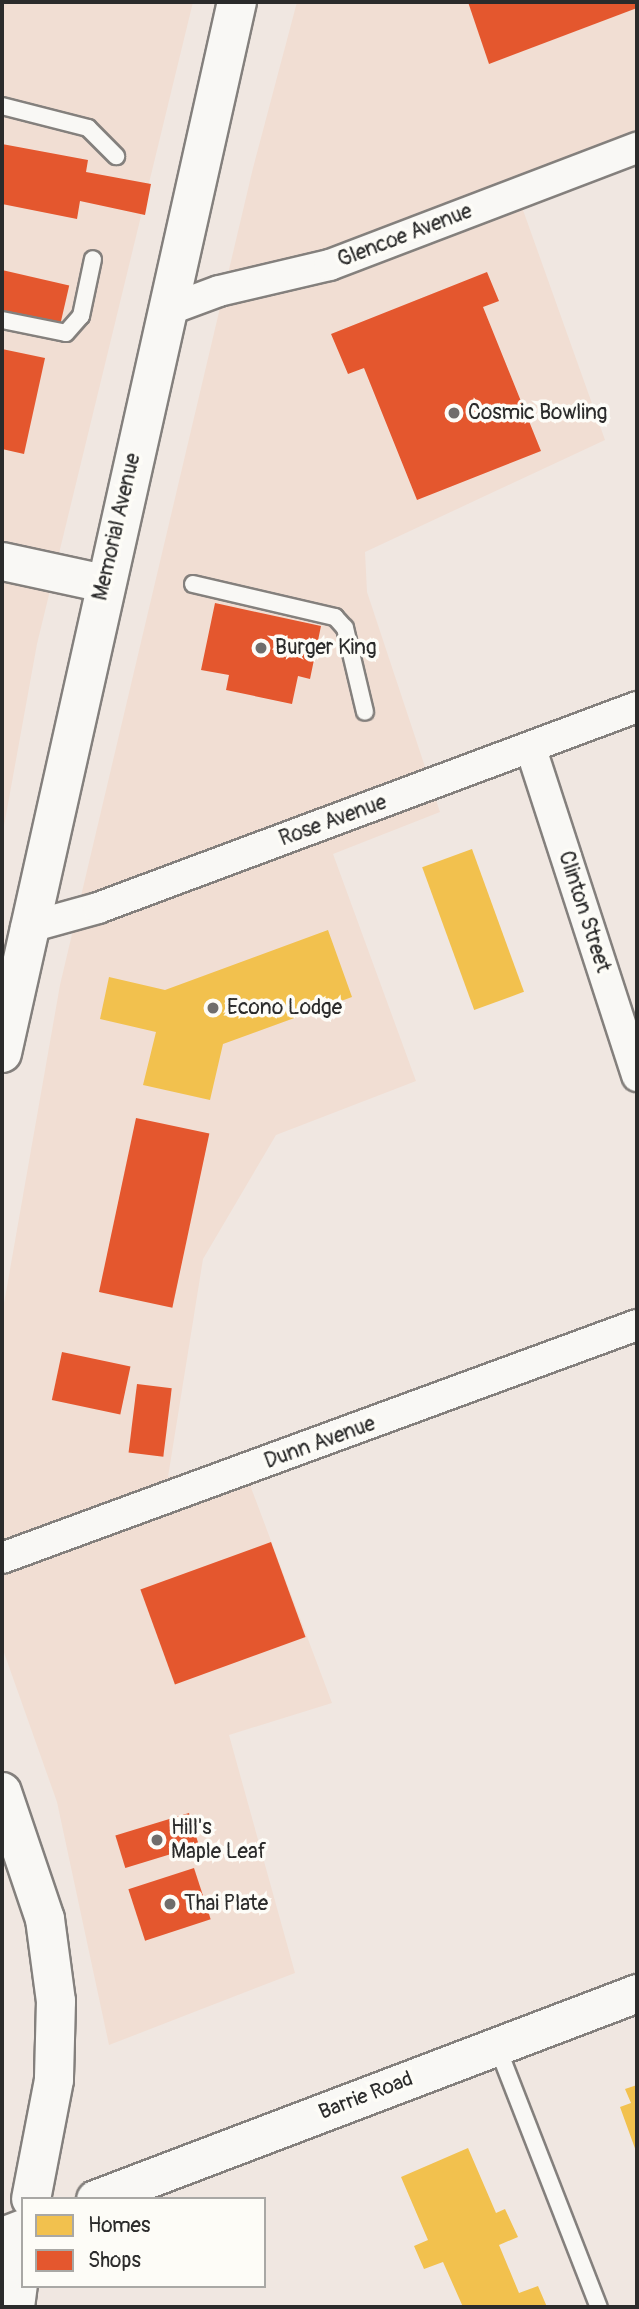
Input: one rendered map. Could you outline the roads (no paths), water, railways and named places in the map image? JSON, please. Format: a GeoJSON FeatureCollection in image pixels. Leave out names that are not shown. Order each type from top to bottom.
{"type":"FeatureCollection","features":[{"type":"Feature","properties":{"kind":"main road","name":"Memorial Avenue"},"geometry":{"type":"LineString","coordinates":[[2,1053],[26,928],[237,2]]}},
{"type":"Feature","properties":{"kind":"main road"},"geometry":{"type":"LineString","coordinates":[[2,1792],[45,1919],[57,2001],[54,2081],[32,2197]]}},
{"type":"Feature","properties":{"kind":"main road"},"geometry":{"type":"LineString","coordinates":[[15,2307],[21,2260]]}},
{"type":"Feature","properties":{"kind":"street","name":"Glencoe Avenue"},"geometry":{"type":"LineString","coordinates":[[168,310],[219,291],[331,265],[637,148]]}},
{"type":"Feature","properties":{"kind":"street"},"geometry":{"type":"LineString","coordinates":[[2,561],[104,583]]}},
{"type":"Feature","properties":{"kind":"street","name":"Rose Avenue"},"geometry":{"type":"LineString","coordinates":[[26,928],[82,914],[637,708]]}},
{"type":"Feature","properties":{"kind":"street","name":"Clinton Street"},"geometry":{"type":"LineString","coordinates":[[531,749],[637,1076]]}},
{"type":"Feature","properties":{"kind":"street","name":"Dunn Avenue"},"geometry":{"type":"LineString","coordinates":[[2,1558],[637,1325]]}},
{"type":"Feature","properties":{"kind":"street","name":"Barrie Road"},"geometry":{"type":"LineString","coordinates":[[100,2197],[637,1993]]}},
{"type":"Feature","properties":{"kind":"street"},"geometry":{"type":"LineString","coordinates":[[2,2236],[21,2229]]}},
{"type":"Feature","properties":{"kind":"lane"},"geometry":{"type":"LineString","coordinates":[[2,106],[88,128],[116,156]]}},
{"type":"Feature","properties":{"kind":"lane"},"geometry":{"type":"LineString","coordinates":[[2,320],[66,333],[81,316],[93,259]]}},
{"type":"Feature","properties":{"kind":"lane"},"geometry":{"type":"LineString","coordinates":[[192,583],[335,617],[345,628],[365,712]]}},
{"type":"Feature","properties":{"kind":"lane"},"geometry":{"type":"LineString","coordinates":[[497,2046],[599,2307]]}},
{"type":"Feature","properties":{"kind":"place","name":"Cosmic Bowling"},"geometry":{"type":"Point","coordinates":[454,413]}},
{"type":"Feature","properties":{"kind":"place","name":"Burger King"},"geometry":{"type":"Point","coordinates":[261,648]}},
{"type":"Feature","properties":{"kind":"place","name":"Econo Lodge"},"geometry":{"type":"Point","coordinates":[213,1008]}},
{"type":"Feature","properties":{"kind":"place","name":"Hill's Maple Leaf"},"geometry":{"type":"Point","coordinates":[157,1840]}},
{"type":"Feature","properties":{"kind":"place","name":"Thai Plate"},"geometry":{"type":"Point","coordinates":[170,1904]}}]}
